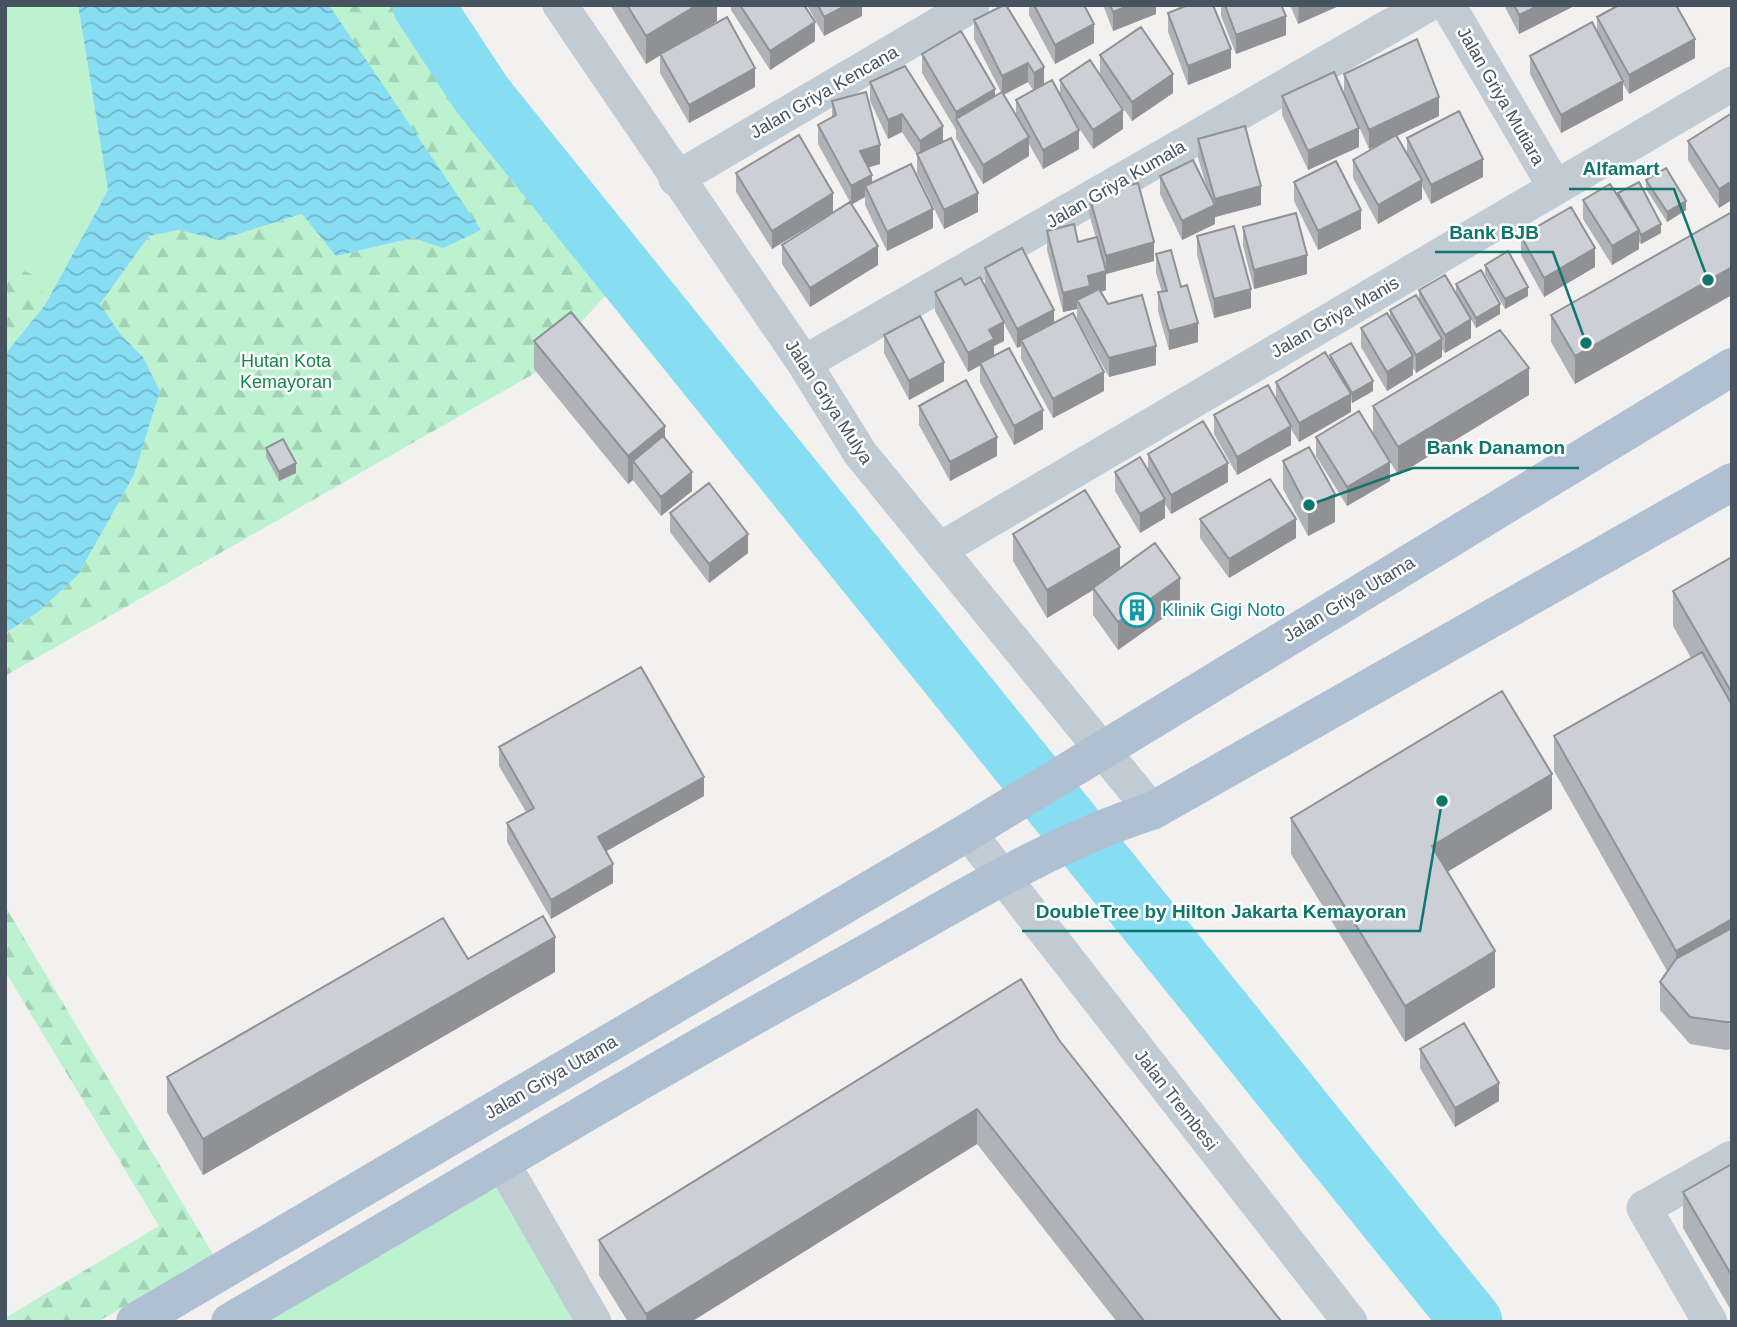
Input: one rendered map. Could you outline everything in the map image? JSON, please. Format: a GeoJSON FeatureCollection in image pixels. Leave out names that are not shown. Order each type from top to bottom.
{"type":"FeatureCollection","features":[{"type":"Feature","properties":{"kind":"main road","name":"Jalan Griya Utama"},"geometry":{"type":"LineString","coordinates":[[135,1322],[973,829],[1732,367]]}},
{"type":"Feature","properties":{"kind":"main road"},"geometry":{"type":"LineString","coordinates":[[230,1322],[787,998],[1011,874],[1138,816],[1732,482]]}},
{"type":"Feature","properties":{"kind":"street","name":"Jalan Griya Mulya"},"geometry":{"type":"LineString","coordinates":[[560,5],[804,363],[860,453],[939,550],[1138,816]]}},
{"type":"Feature","properties":{"kind":"street","name":"Jalan Griya Kencana"},"geometry":{"type":"LineString","coordinates":[[676,178],[972,5]]}},
{"type":"Feature","properties":{"kind":"street","name":"Jalan Griya Kumala"},"geometry":{"type":"LineString","coordinates":[[804,363],[1427,5]]}},
{"type":"Feature","properties":{"kind":"street","name":"Jalan Griya Mutiara"},"geometry":{"type":"LineString","coordinates":[[1448,5],[1555,187]]}},
{"type":"Feature","properties":{"kind":"street","name":"Jalan Griya Manis"},"geometry":{"type":"LineString","coordinates":[[939,550],[1732,84]]}},
{"type":"Feature","properties":{"kind":"street"},"geometry":{"type":"LineString","coordinates":[[973,829],[1011,874]]}},
{"type":"Feature","properties":{"kind":"street","name":"Jalan Trembesi"},"geometry":{"type":"LineString","coordinates":[[1011,874],[1350,1322]]}},
{"type":"Feature","properties":{"kind":"street"},"geometry":{"type":"LineString","coordinates":[[1710,1322],[1644,1208],[1732,1157]]}},
{"type":"Feature","properties":{"kind":"street"},"geometry":{"type":"LineString","coordinates":[[503,1164],[594,1322]]}},
{"type":"Feature","properties":{"kind":"green space"},"geometry":{"type":"Polygon","coordinates":[[[5,5],[78,5],[108,190],[45,305],[5,354],[5,5]]]}},
{"type":"Feature","properties":{"kind":"green space","name":"Hutan Kota Kemayoran"},"geometry":{"type":"Polygon","coordinates":[[[329,5],[405,5],[437,55],[616,284],[535,373],[5,676],[5,633],[37,613],[78,575],[134,475],[160,391],[143,357],[121,335],[100,304],[149,236],[179,230],[219,240],[303,214],[336,256],[413,238],[443,248],[344,30],[329,5]]]}},
{"type":"Feature","properties":{"kind":"green space"},"geometry":{"type":"Polygon","coordinates":[[[13,268],[37,279],[45,305],[25,329],[5,342],[5,270],[13,268]]]}},
{"type":"Feature","properties":{"kind":"green space"},"geometry":{"type":"Polygon","coordinates":[[[5,906],[214,1256],[97,1322],[5,1322],[5,1318],[159,1226],[5,971],[5,906]]]}},
{"type":"Feature","properties":{"kind":"green space"},"geometry":{"type":"Polygon","coordinates":[[[503,1164],[594,1322],[232,1322],[503,1164]]]}},
{"type":"Feature","properties":{"kind":"water"},"geometry":{"type":"Polygon","coordinates":[[[78,5],[329,5],[481,230],[443,248],[413,238],[336,256],[302,214],[219,240],[179,230],[149,236],[100,304],[121,335],[143,357],[160,391],[134,475],[78,575],[37,613],[5,633],[5,354],[45,305],[108,190],[78,5]]]}},
{"type":"Feature","properties":{"kind":"building"},"geometry":{"type":"Polygon","coordinates":[[[627,5],[697,5],[646,36],[627,5]]]}},
{"type":"Feature","properties":{"kind":"building"},"geometry":{"type":"Polygon","coordinates":[[[740,5],[804,5],[815,22],[770,51],[740,5]]]}},
{"type":"Feature","properties":{"kind":"building"},"geometry":{"type":"Polygon","coordinates":[[[818,5],[847,5],[824,17],[818,5]]]}},
{"type":"Feature","properties":{"kind":"building"},"geometry":{"type":"Polygon","coordinates":[[[1004,5],[1044,67],[1034,73],[1028,63],[1002,76],[974,20],[1004,5]]]}},
{"type":"Feature","properties":{"kind":"building"},"geometry":{"type":"Polygon","coordinates":[[[1034,5],[1084,5],[1094,24],[1055,45],[1034,5]]]}},
{"type":"Feature","properties":{"kind":"building"},"geometry":{"type":"Polygon","coordinates":[[[1110,5],[1130,5],[1113,12],[1110,5]]]}},
{"type":"Feature","properties":{"kind":"building"},"geometry":{"type":"Polygon","coordinates":[[[1188,5],[1213,5],[1231,49],[1188,66],[1168,13],[1188,5]]]}},
{"type":"Feature","properties":{"kind":"building"},"geometry":{"type":"Polygon","coordinates":[[[1225,5],[1281,5],[1286,16],[1236,35],[1225,5]]]}},
{"type":"Feature","properties":{"kind":"building"},"geometry":{"type":"Polygon","coordinates":[[[1514,5],[1539,5],[1519,15],[1514,5]]]}},
{"type":"Feature","properties":{"kind":"building"},"geometry":{"type":"Polygon","coordinates":[[[1619,5],[1676,5],[1695,39],[1629,75],[1597,17],[1619,5]]]}},
{"type":"Feature","properties":{"kind":"building"},"geometry":{"type":"Polygon","coordinates":[[[727,17],[755,68],[689,105],[660,54],[727,17]]]}},
{"type":"Feature","properties":{"kind":"building"},"geometry":{"type":"Polygon","coordinates":[[[1592,22],[1623,81],[1561,115],[1530,56],[1592,22]]]}},
{"type":"Feature","properties":{"kind":"building"},"geometry":{"type":"Polygon","coordinates":[[[1141,27],[1173,74],[1132,102],[1100,55],[1141,27]]]}},
{"type":"Feature","properties":{"kind":"building"},"geometry":{"type":"Polygon","coordinates":[[[961,31],[995,89],[956,112],[922,54],[961,31]]]}},
{"type":"Feature","properties":{"kind":"building"},"geometry":{"type":"Polygon","coordinates":[[[1417,39],[1439,97],[1369,130],[1344,74],[1417,39]]]}},
{"type":"Feature","properties":{"kind":"building"},"geometry":{"type":"Polygon","coordinates":[[[1090,60],[1123,110],[1093,130],[1060,80],[1090,60]]]}},
{"type":"Feature","properties":{"kind":"building"},"geometry":{"type":"Polygon","coordinates":[[[905,66],[943,126],[920,141],[902,114],[888,120],[870,82],[905,66]]]}},
{"type":"Feature","properties":{"kind":"building"},"geometry":{"type":"Polygon","coordinates":[[[1334,72],[1359,128],[1308,151],[1282,96],[1334,72]]]}},
{"type":"Feature","properties":{"kind":"building"},"geometry":{"type":"Polygon","coordinates":[[[1052,80],[1079,130],[1043,150],[1016,100],[1052,80]]]}},
{"type":"Feature","properties":{"kind":"building"},"geometry":{"type":"Polygon","coordinates":[[[866,92],[880,145],[860,151],[872,175],[851,186],[818,125],[836,115],[832,101],[866,92]]]}},
{"type":"Feature","properties":{"kind":"building"},"geometry":{"type":"Polygon","coordinates":[[[1002,92],[1029,137],[983,165],[956,119],[1002,92]]]}},
{"type":"Feature","properties":{"kind":"building"},"geometry":{"type":"Polygon","coordinates":[[[1459,111],[1483,159],[1431,185],[1407,138],[1459,111]]]}},
{"type":"Feature","properties":{"kind":"building"},"geometry":{"type":"Polygon","coordinates":[[[1732,113],[1732,181],[1719,189],[1688,141],[1732,113]]]}},
{"type":"Feature","properties":{"kind":"building"},"geometry":{"type":"Polygon","coordinates":[[[1245,126],[1261,186],[1215,199],[1198,139],[1245,126]]]}},
{"type":"Feature","properties":{"kind":"building"},"geometry":{"type":"Polygon","coordinates":[[[799,135],[833,193],[772,231],[736,173],[799,135]]]}},
{"type":"Feature","properties":{"kind":"building"},"geometry":{"type":"Polygon","coordinates":[[[1396,135],[1422,180],[1378,205],[1353,160],[1396,135]]]}},
{"type":"Feature","properties":{"kind":"building"},"geometry":{"type":"Polygon","coordinates":[[[951,138],[978,193],[944,210],[917,154],[951,138]]]}},
{"type":"Feature","properties":{"kind":"building"},"geometry":{"type":"Polygon","coordinates":[[[1193,160],[1215,205],[1182,221],[1160,176],[1193,160]]]}},
{"type":"Feature","properties":{"kind":"building"},"geometry":{"type":"Polygon","coordinates":[[[1336,161],[1361,210],[1318,231],[1294,182],[1336,161]]]}},
{"type":"Feature","properties":{"kind":"building"},"geometry":{"type":"Polygon","coordinates":[[[911,164],[933,209],[887,232],[865,186],[911,164]]]}},
{"type":"Feature","properties":{"kind":"building"},"geometry":{"type":"Polygon","coordinates":[[[1666,168],[1686,201],[1667,212],[1646,180],[1666,168]]]}},
{"type":"Feature","properties":{"kind":"building"},"geometry":{"type":"Polygon","coordinates":[[[1639,182],[1661,224],[1641,235],[1618,193],[1639,182]]]}},
{"type":"Feature","properties":{"kind":"building"},"geometry":{"type":"Polygon","coordinates":[[[1138,183],[1154,242],[1106,256],[1089,195],[1138,183]]]}},
{"type":"Feature","properties":{"kind":"building"},"geometry":{"type":"Polygon","coordinates":[[[1610,184],[1639,230],[1612,246],[1583,200],[1610,184]]]}},
{"type":"Feature","properties":{"kind":"building"},"geometry":{"type":"Polygon","coordinates":[[[850,202],[878,246],[810,288],[782,245],[850,202]]]}},
{"type":"Feature","properties":{"kind":"building"},"geometry":{"type":"Polygon","coordinates":[[[1571,207],[1595,248],[1544,278],[1521,236],[1571,207]]]}},
{"type":"Feature","properties":{"kind":"building"},"geometry":{"type":"Polygon","coordinates":[[[1732,212],[1732,267],[1575,356],[1551,315],[1732,212]]]}},
{"type":"Feature","properties":{"kind":"building"},"geometry":{"type":"Polygon","coordinates":[[[1296,213],[1307,255],[1254,270],[1243,227],[1296,213]]]}},
{"type":"Feature","properties":{"kind":"building"},"geometry":{"type":"Polygon","coordinates":[[[1074,224],[1078,242],[1097,237],[1106,271],[1088,276],[1090,286],[1063,293],[1047,231],[1074,224]]]}},
{"type":"Feature","properties":{"kind":"building"},"geometry":{"type":"Polygon","coordinates":[[[1234,226],[1251,289],[1214,299],[1197,236],[1234,226]]]}},
{"type":"Feature","properties":{"kind":"building"},"geometry":{"type":"Polygon","coordinates":[[[1022,248],[1054,310],[1017,329],[985,268],[1022,248]]]}},
{"type":"Feature","properties":{"kind":"building"},"geometry":{"type":"Polygon","coordinates":[[[1171,250],[1181,287],[1187,285],[1198,323],[1169,331],[1158,292],[1167,291],[1156,254],[1171,250]]]}},
{"type":"Feature","properties":{"kind":"building"},"geometry":{"type":"Polygon","coordinates":[[[1508,251],[1528,287],[1505,299],[1485,265],[1508,251]]]}},
{"type":"Feature","properties":{"kind":"building"},"geometry":{"type":"Polygon","coordinates":[[[1481,270],[1500,304],[1476,318],[1456,284],[1481,270]]]}},
{"type":"Feature","properties":{"kind":"building"},"geometry":{"type":"Polygon","coordinates":[[[1445,275],[1471,319],[1445,335],[1419,290],[1445,275]]]}},
{"type":"Feature","properties":{"kind":"building"},"geometry":{"type":"Polygon","coordinates":[[[980,277],[1004,322],[989,330],[994,339],[968,353],[935,292],[961,278],[965,285],[980,277]]]}},
{"type":"Feature","properties":{"kind":"building"},"geometry":{"type":"Polygon","coordinates":[[[1099,289],[1108,304],[1142,295],[1156,346],[1109,358],[1077,300],[1099,289]]]}},
{"type":"Feature","properties":{"kind":"building"},"geometry":{"type":"Polygon","coordinates":[[[1416,295],[1442,339],[1416,355],[1390,310],[1416,295]]]}},
{"type":"Feature","properties":{"kind":"building"},"geometry":{"type":"Polygon","coordinates":[[[571,312],[665,426],[628,456],[534,341],[571,312]]]}},
{"type":"Feature","properties":{"kind":"building"},"geometry":{"type":"Polygon","coordinates":[[[1073,313],[1104,372],[1053,399],[1021,340],[1073,313]]]}},
{"type":"Feature","properties":{"kind":"building"},"geometry":{"type":"Polygon","coordinates":[[[1387,313],[1413,356],[1387,372],[1361,328],[1387,313]]]}},
{"type":"Feature","properties":{"kind":"building"},"geometry":{"type":"Polygon","coordinates":[[[920,316],[944,362],[909,381],[884,335],[920,316]]]}},
{"type":"Feature","properties":{"kind":"building"},"geometry":{"type":"Polygon","coordinates":[[[1500,330],[1529,368],[1398,447],[1373,406],[1500,330]]]}},
{"type":"Feature","properties":{"kind":"building"},"geometry":{"type":"Polygon","coordinates":[[[1351,343],[1373,381],[1352,393],[1330,355],[1351,343]]]}},
{"type":"Feature","properties":{"kind":"building"},"geometry":{"type":"Polygon","coordinates":[[[1009,348],[1043,410],[1014,426],[980,363],[1009,348]]]}},
{"type":"Feature","properties":{"kind":"building"},"geometry":{"type":"Polygon","coordinates":[[[1325,352],[1351,394],[1299,423],[1276,382],[1325,352]]]}},
{"type":"Feature","properties":{"kind":"building"},"geometry":{"type":"Polygon","coordinates":[[[966,380],[997,437],[950,462],[919,406],[966,380]]]}},
{"type":"Feature","properties":{"kind":"building"},"geometry":{"type":"Polygon","coordinates":[[[1268,385],[1291,426],[1237,457],[1214,415],[1268,385]]]}},
{"type":"Feature","properties":{"kind":"building"},"geometry":{"type":"Polygon","coordinates":[[[1359,411],[1390,462],[1347,487],[1316,437],[1359,411]]]}},
{"type":"Feature","properties":{"kind":"building"},"geometry":{"type":"Polygon","coordinates":[[[1203,421],[1228,463],[1171,495],[1148,454],[1203,421]]]}},
{"type":"Feature","properties":{"kind":"building"},"geometry":{"type":"Polygon","coordinates":[[[663,436],[692,472],[661,497],[633,461],[663,436]]]}},
{"type":"Feature","properties":{"kind":"building"},"geometry":{"type":"Polygon","coordinates":[[[283,439],[296,463],[279,472],[266,448],[283,439]]]}},
{"type":"Feature","properties":{"kind":"building"},"geometry":{"type":"Polygon","coordinates":[[[1309,447],[1335,494],[1308,509],[1283,461],[1309,447]]]}},
{"type":"Feature","properties":{"kind":"building"},"geometry":{"type":"Polygon","coordinates":[[[1140,457],[1165,499],[1140,514],[1115,472],[1140,457]]]}},
{"type":"Feature","properties":{"kind":"building"},"geometry":{"type":"Polygon","coordinates":[[[1270,479],[1296,519],[1229,559],[1200,519],[1270,479]]]}},
{"type":"Feature","properties":{"kind":"building"},"geometry":{"type":"Polygon","coordinates":[[[709,483],[748,534],[709,564],[670,513],[709,483]]]}},
{"type":"Feature","properties":{"kind":"building"},"geometry":{"type":"Polygon","coordinates":[[[1085,490],[1120,547],[1047,590],[1013,534],[1085,490]]]}},
{"type":"Feature","properties":{"kind":"building"},"geometry":{"type":"Polygon","coordinates":[[[1155,543],[1180,578],[1118,622],[1093,588],[1155,543]]]}},
{"type":"Feature","properties":{"kind":"building"},"geometry":{"type":"Polygon","coordinates":[[[1732,557],[1732,693],[1673,591],[1732,557]]]}},
{"type":"Feature","properties":{"kind":"building"},"geometry":{"type":"Polygon","coordinates":[[[1702,652],[1732,705],[1732,919],[1676,951],[1554,736],[1702,652]]]}},
{"type":"Feature","properties":{"kind":"building"},"geometry":{"type":"Polygon","coordinates":[[[641,667],[704,777],[598,837],[613,864],[551,900],[507,823],[534,808],[499,747],[641,667]]]}},
{"type":"Feature","properties":{"kind":"building"},"geometry":{"type":"Polygon","coordinates":[[[1502,691],[1552,774],[1432,846],[1495,951],[1405,1006],[1291,818],[1502,691]]]}},
{"type":"Feature","properties":{"kind":"building"},"geometry":{"type":"Polygon","coordinates":[[[543,916],[555,937],[203,1139],[167,1077],[443,918],[468,959],[543,916]]]}},
{"type":"Feature","properties":{"kind":"building"},"geometry":{"type":"Polygon","coordinates":[[[1732,928],[1732,1022],[1690,1017],[1660,982],[1676,959],[1732,928]]]}},
{"type":"Feature","properties":{"kind":"building"},"geometry":{"type":"Polygon","coordinates":[[[1021,979],[1059,1040],[1281,1321],[1145,1322],[977,1109],[646,1314],[599,1240],[1021,979]]]}},
{"type":"Feature","properties":{"kind":"building"},"geometry":{"type":"Polygon","coordinates":[[[1464,1023],[1499,1083],[1455,1108],[1420,1049],[1464,1023]]]}},
{"type":"Feature","properties":{"kind":"building"},"geometry":{"type":"Polygon","coordinates":[[[1732,1164],[1732,1276],[1683,1192],[1732,1164]]]}},
{"type":"Feature","properties":{"kind":"waterway"},"geometry":{"type":"LineString","coordinates":[[423,5],[482,95],[1472,1322]]}},
{"type":"Feature","properties":{"kind":"place","name":"Alfamart"},"geometry":{"type":"Point","coordinates":[1708,280]}},
{"type":"Feature","properties":{"kind":"place","name":"Bank BJB"},"geometry":{"type":"Point","coordinates":[1586,343]}},
{"type":"Feature","properties":{"kind":"place","name":"Bank Danamon"},"geometry":{"type":"Point","coordinates":[1309,505]}},
{"type":"Feature","properties":{"kind":"place","name":"Klinik Gigi Noto"},"geometry":{"type":"Point","coordinates":[1137,610]}},
{"type":"Feature","properties":{"kind":"place","name":"DoubleTree by Hilton Jakarta Kemayoran"},"geometry":{"type":"Point","coordinates":[1442,801]}}]}
